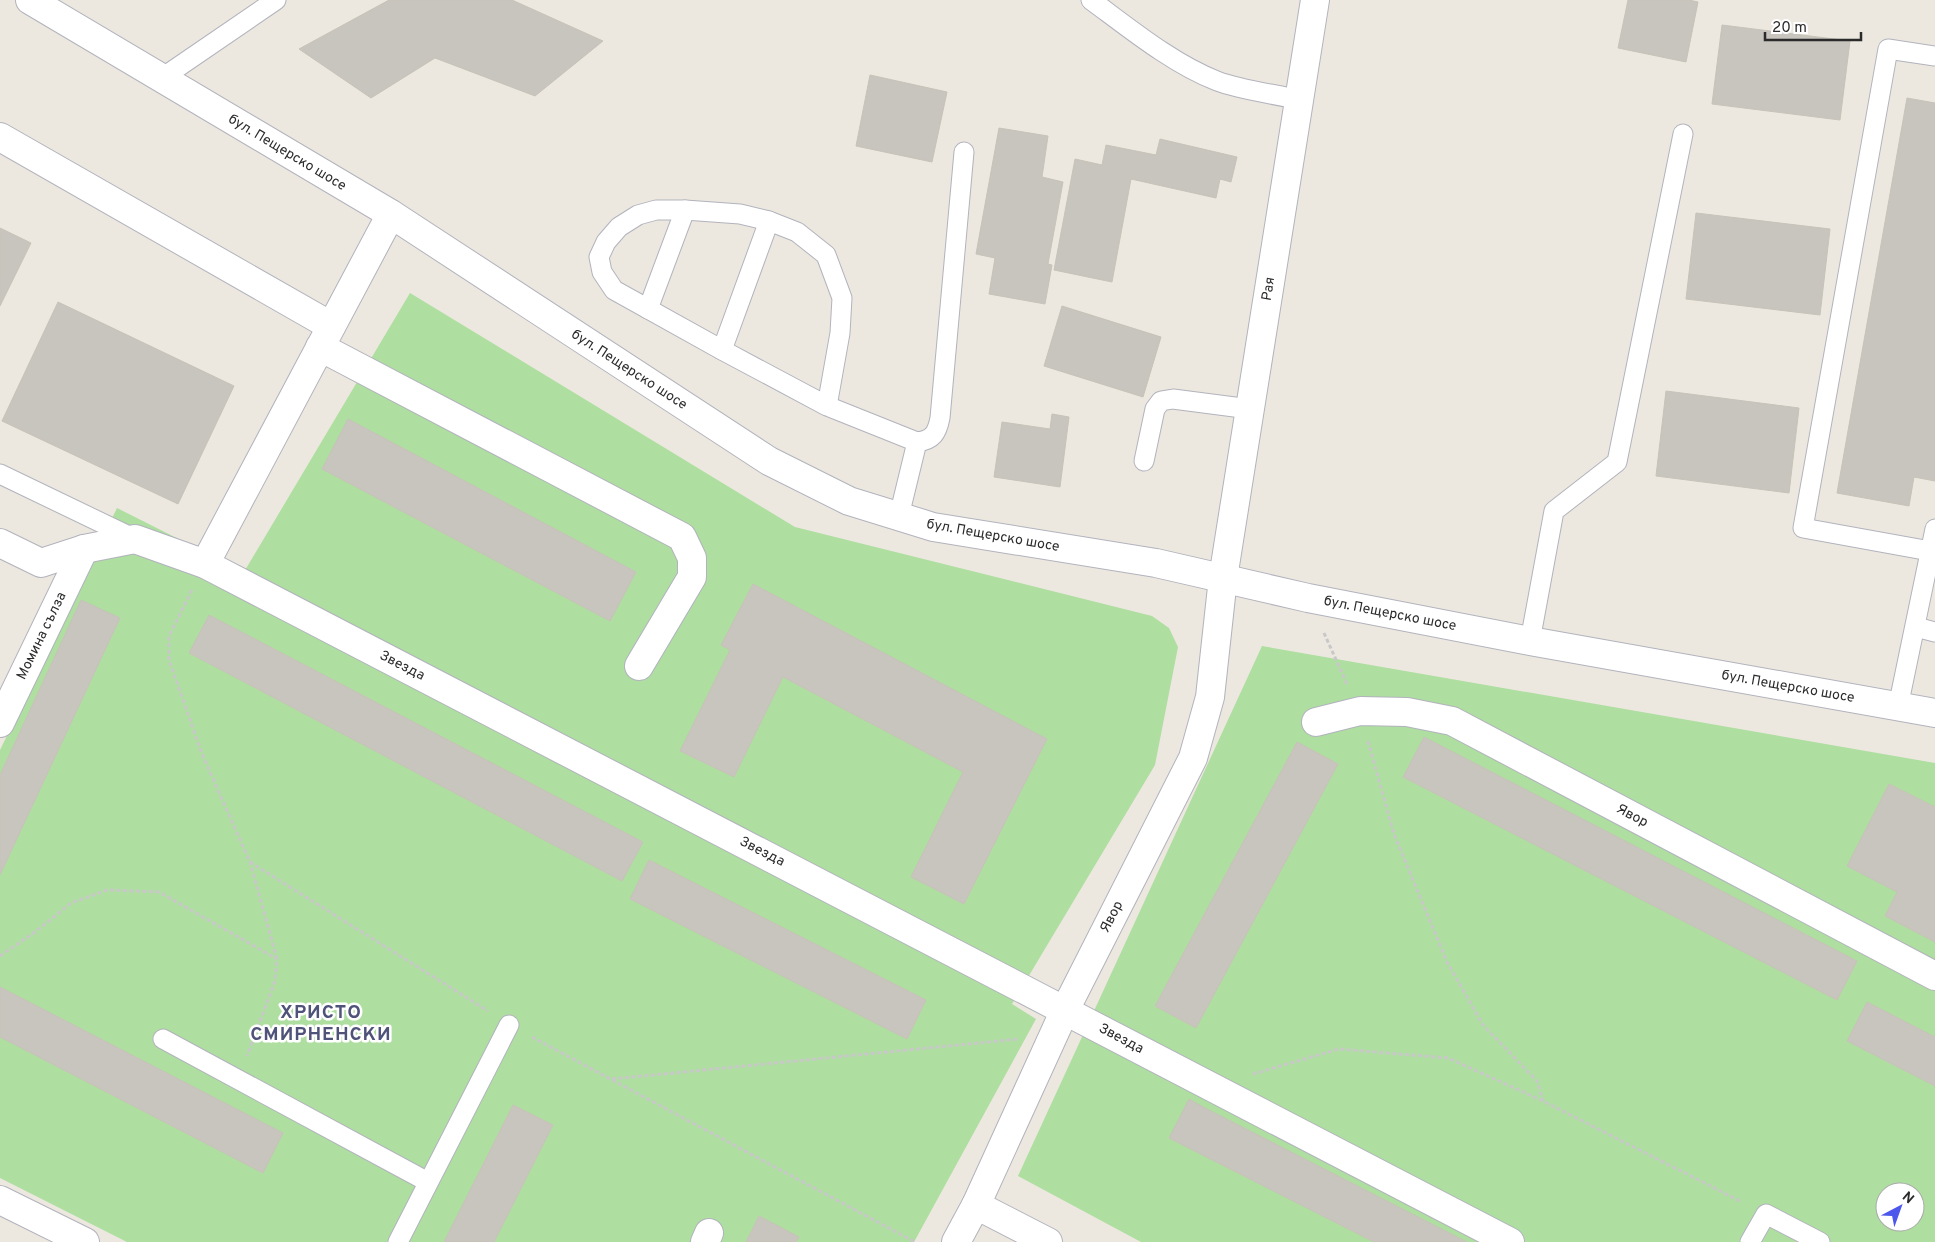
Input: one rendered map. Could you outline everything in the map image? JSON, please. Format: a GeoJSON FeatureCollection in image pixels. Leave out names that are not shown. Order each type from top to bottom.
{"type":"FeatureCollection","features":[{"type":"Feature","properties":{"kind":"street","name":"бул. Пещерско шосе"},"geometry":{"type":"LineString","coordinates":[[30,0],[391,214],[768,461],[849,501],[933,527],[1156,563],[1308,598],[1530,641],[1935,713]]}},
{"type":"Feature","properties":{"kind":"street","name":"Рая"},"geometry":{"type":"LineString","coordinates":[[1223,578],[1315,0]]}},
{"type":"Feature","properties":{"kind":"street"},"geometry":{"type":"LineString","coordinates":[[0,137],[326,336],[682,537],[692,558],[692,578],[639,666]]}},
{"type":"Feature","properties":{"kind":"street"},"geometry":{"type":"LineString","coordinates":[[205,564],[391,214]]}},
{"type":"Feature","properties":{"kind":"street"},"geometry":{"type":"LineString","coordinates":[[0,543],[41,564],[84,550],[135,539]]}},
{"type":"Feature","properties":{"kind":"street","name":"Звезда"},"geometry":{"type":"LineString","coordinates":[[135,539],[205,564],[1510,1242]]}},
{"type":"Feature","properties":{"kind":"street","name":"Момина сълза"},"geometry":{"type":"LineString","coordinates":[[0,723],[84,550]]}},
{"type":"Feature","properties":{"kind":"street","name":"Явор"},"geometry":{"type":"LineString","coordinates":[[956,1242],[976,1205],[1065,1010],[1193,758],[1210,696],[1223,578]]}},
{"type":"Feature","properties":{"kind":"street","name":"Явор"},"geometry":{"type":"LineString","coordinates":[[1316,722],[1360,711],[1407,712],[1452,721],[1935,976]]}},
{"type":"Feature","properties":{"kind":"street"},"geometry":{"type":"LineString","coordinates":[[0,1200],[72,1239]]}},
{"type":"Feature","properties":{"kind":"street"},"geometry":{"type":"LineString","coordinates":[[976,1205],[1048,1242]]}},
{"type":"Feature","properties":{"kind":"lane"},"geometry":{"type":"LineString","coordinates":[[162,78],[276,0]]}},
{"type":"Feature","properties":{"kind":"lane"},"geometry":{"type":"LineString","coordinates":[[1091,0],[1179,62],[1198,73],[1219,82],[1300,100]]}},
{"type":"Feature","properties":{"kind":"lane"},"geometry":{"type":"LineString","coordinates":[[1933,551],[1803,528],[1888,49],[1935,56]]}},
{"type":"Feature","properties":{"kind":"lane"},"geometry":{"type":"LineString","coordinates":[[1530,641],[1554,511],[1618,462],[1684,134]]}},
{"type":"Feature","properties":{"kind":"lane"},"geometry":{"type":"LineString","coordinates":[[827,406],[840,333],[842,298],[826,255],[797,232],[769,221],[740,214],[656,210],[638,215],[620,227],[606,242],[599,258],[602,272],[614,290],[827,406],[917,442],[928,441],[937,432],[940,418],[964,152]]}},
{"type":"Feature","properties":{"kind":"lane"},"geometry":{"type":"LineString","coordinates":[[648,308],[685,210]]}},
{"type":"Feature","properties":{"kind":"lane"},"geometry":{"type":"LineString","coordinates":[[722,350],[769,221]]}},
{"type":"Feature","properties":{"kind":"lane"},"geometry":{"type":"LineString","coordinates":[[1144,461],[1155,409],[1161,401],[1173,399],[1250,409]]}},
{"type":"Feature","properties":{"kind":"lane"},"geometry":{"type":"LineString","coordinates":[[899,516],[917,442]]}},
{"type":"Feature","properties":{"kind":"lane"},"geometry":{"type":"LineString","coordinates":[[0,474],[135,539]]}},
{"type":"Feature","properties":{"kind":"lane"},"geometry":{"type":"LineString","coordinates":[[1898,707],[1933,551],[1935,529]]}},
{"type":"Feature","properties":{"kind":"lane"},"geometry":{"type":"LineString","coordinates":[[1916,627],[1935,632]]}},
{"type":"Feature","properties":{"kind":"lane"},"geometry":{"type":"LineString","coordinates":[[398,1242],[509,1024]]}},
{"type":"Feature","properties":{"kind":"lane"},"geometry":{"type":"LineString","coordinates":[[163,1039],[428,1182]]}},
{"type":"Feature","properties":{"kind":"lane"},"geometry":{"type":"LineString","coordinates":[[1750,1242],[1766,1214],[1820,1242]]}},
{"type":"Feature","properties":{"kind":"path"},"geometry":{"type":"LineString","coordinates":[[205,564],[169,636],[169,660],[202,754],[250,862],[277,959],[275,981],[238,1080]]}},
{"type":"Feature","properties":{"kind":"path"},"geometry":{"type":"LineString","coordinates":[[1308,598],[1360,711],[1394,834],[1446,962],[1482,1024],[1538,1081],[1543,1101]]}},
{"type":"Feature","properties":{"kind":"path"},"geometry":{"type":"LineString","coordinates":[[250,862],[509,1024],[915,1242]]}},
{"type":"Feature","properties":{"kind":"path"},"geometry":{"type":"LineString","coordinates":[[0,956],[35,932],[71,903],[107,890],[159,892],[277,959]]}},
{"type":"Feature","properties":{"kind":"path"},"geometry":{"type":"LineString","coordinates":[[612,1079],[1054,1035]]}},
{"type":"Feature","properties":{"kind":"path"},"geometry":{"type":"LineString","coordinates":[[1212,1087],[1339,1050],[1448,1058],[1543,1101],[1766,1214]]}},
{"type":"Feature","properties":{"kind":"green space"},"geometry":{"type":"Polygon","coordinates":[[[410,293],[795,527],[1152,616],[1169,628],[1178,647],[1155,765],[1012,1004],[1036,1019],[914,1242],[127,1242],[0,1178],[0,750],[117,508],[244,572],[410,293]]]}},
{"type":"Feature","properties":{"kind":"green space"},"geometry":{"type":"Polygon","coordinates":[[[1262,646],[1935,763],[1935,1242],[1141,1242],[1018,1176],[1262,646]]]}},
{"type":"Feature","properties":{"kind":"building"},"geometry":{"type":"Polygon","coordinates":[[[389,0],[512,0],[603,41],[535,96],[435,58],[371,98],[299,49],[389,0]]]}},
{"type":"Feature","properties":{"kind":"building"},"geometry":{"type":"Polygon","coordinates":[[[1628,0],[1689,0],[1698,2],[1686,62],[1618,48],[1628,0]]]}},
{"type":"Feature","properties":{"kind":"building"},"geometry":{"type":"Polygon","coordinates":[[[1722,25],[1850,41],[1840,120],[1712,104],[1722,25]]]}},
{"type":"Feature","properties":{"kind":"building"},"geometry":{"type":"Polygon","coordinates":[[[870,75],[947,92],[932,162],[856,146],[870,75]]]}},
{"type":"Feature","properties":{"kind":"building"},"geometry":{"type":"Polygon","coordinates":[[[1907,98],[1935,103],[1935,481],[1914,477],[1909,506],[1837,493],[1907,98]]]}},
{"type":"Feature","properties":{"kind":"building"},"geometry":{"type":"Polygon","coordinates":[[[999,128],[1048,136],[1042,177],[1063,182],[1048,264],[1052,265],[1045,304],[989,294],[995,258],[976,254],[999,128]]]}},
{"type":"Feature","properties":{"kind":"building"},"geometry":{"type":"Polygon","coordinates":[[[1160,139],[1237,157],[1231,182],[1220,179],[1216,198],[1131,179],[1112,282],[1054,270],[1075,159],[1102,165],[1106,145],[1156,155],[1160,139]]]}},
{"type":"Feature","properties":{"kind":"building"},"geometry":{"type":"Polygon","coordinates":[[[1696,213],[1830,229],[1820,315],[1686,299],[1696,213]]]}},
{"type":"Feature","properties":{"kind":"building"},"geometry":{"type":"Polygon","coordinates":[[[0,228],[31,243],[0,306],[0,228]]]}},
{"type":"Feature","properties":{"kind":"building"},"geometry":{"type":"Polygon","coordinates":[[[58,302],[234,386],[178,504],[2,421],[58,302]]]}},
{"type":"Feature","properties":{"kind":"building"},"geometry":{"type":"Polygon","coordinates":[[[1062,306],[1161,337],[1143,397],[1044,366],[1062,306]]]}},
{"type":"Feature","properties":{"kind":"building"},"geometry":{"type":"Polygon","coordinates":[[[1666,391],[1799,408],[1789,493],[1656,476],[1666,391]]]}},
{"type":"Feature","properties":{"kind":"building"},"geometry":{"type":"Polygon","coordinates":[[[1052,414],[1069,417],[1060,487],[994,477],[1002,422],[1050,429],[1052,414]]]}},
{"type":"Feature","properties":{"kind":"building"},"geometry":{"type":"Polygon","coordinates":[[[348,419],[636,572],[610,621],[322,469],[348,419]]]}},
{"type":"Feature","properties":{"kind":"building"},"geometry":{"type":"Polygon","coordinates":[[[753,584],[1047,739],[964,904],[911,877],[963,772],[783,677],[734,777],[680,751],[730,650],[721,645],[753,584]]]}},
{"type":"Feature","properties":{"kind":"building"},"geometry":{"type":"Polygon","coordinates":[[[81,600],[120,618],[0,875],[0,775],[81,600]]]}},
{"type":"Feature","properties":{"kind":"building"},"geometry":{"type":"Polygon","coordinates":[[[209,615],[643,842],[622,881],[189,653],[209,615]]]}},
{"type":"Feature","properties":{"kind":"building"},"geometry":{"type":"Polygon","coordinates":[[[1424,737],[1857,961],[1837,1000],[1403,777],[1424,737]]]}},
{"type":"Feature","properties":{"kind":"building"},"geometry":{"type":"Polygon","coordinates":[[[1297,742],[1338,764],[1196,1028],[1155,1006],[1297,742]]]}},
{"type":"Feature","properties":{"kind":"building"},"geometry":{"type":"Polygon","coordinates":[[[1889,784],[1935,807],[1935,942],[1885,916],[1897,892],[1847,866],[1889,784]]]}},
{"type":"Feature","properties":{"kind":"building"},"geometry":{"type":"Polygon","coordinates":[[[649,860],[926,1000],[907,1039],[630,899],[649,860]]]}},
{"type":"Feature","properties":{"kind":"building"},"geometry":{"type":"Polygon","coordinates":[[[0,987],[283,1133],[263,1173],[0,1037],[0,987]]]}},
{"type":"Feature","properties":{"kind":"building"},"geometry":{"type":"Polygon","coordinates":[[[1867,1002],[1935,1037],[1935,1086],[1847,1041],[1867,1002]]]}},
{"type":"Feature","properties":{"kind":"building"},"geometry":{"type":"Polygon","coordinates":[[[1189,1099],[1467,1242],[1374,1242],[1169,1138],[1189,1099]]]}},
{"type":"Feature","properties":{"kind":"building"},"geometry":{"type":"Polygon","coordinates":[[[513,1105],[553,1125],[494,1242],[444,1242],[513,1105]]]}},
{"type":"Feature","properties":{"kind":"building"},"geometry":{"type":"Polygon","coordinates":[[[759,1216],[799,1237],[796,1242],[746,1242],[759,1216]]]}},
{"type":"Feature","properties":{"kind":"district","name":"ХРИСТО СМИРНЕНСКИ"},"geometry":{"type":"Point","coordinates":[321,1024]}}]}
